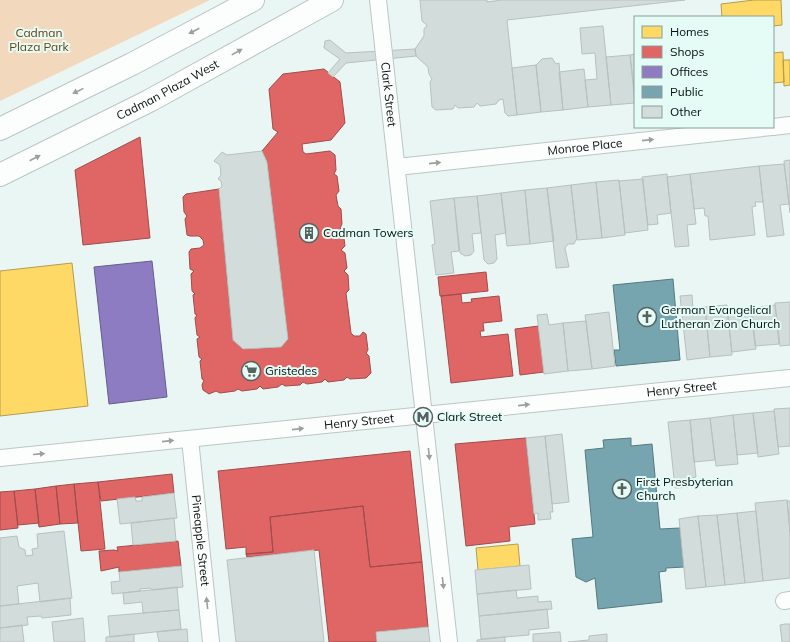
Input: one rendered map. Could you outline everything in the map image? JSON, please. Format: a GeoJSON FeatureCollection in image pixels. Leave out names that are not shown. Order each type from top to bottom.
{"type":"FeatureCollection","features":[{"type":"Feature","properties":{"kind":"main road"},"geometry":{"type":"LineString","coordinates":[[0,129],[132,64],[253,0]]}},
{"type":"Feature","properties":{"kind":"main road","name":"Cadman Plaza West"},"geometry":{"type":"LineString","coordinates":[[0,175],[149,101],[332,0]]}},
{"type":"Feature","properties":{"kind":"street","name":"Clark Street"},"geometry":{"type":"LineString","coordinates":[[378,0],[449,642]]}},
{"type":"Feature","properties":{"kind":"street","name":"Monroe Place"},"geometry":{"type":"LineString","coordinates":[[774,127],[790,125]]}},
{"type":"Feature","properties":{"kind":"street","name":"Monroe Place"},"geometry":{"type":"LineString","coordinates":[[397,167],[764,128]]}},
{"type":"Feature","properties":{"kind":"street","name":"Henry Street"},"geometry":{"type":"LineString","coordinates":[[0,458],[790,378]]}},
{"type":"Feature","properties":{"kind":"street","name":"Pineapple Street"},"geometry":{"type":"LineString","coordinates":[[190,439],[211,642]]}},
{"type":"Feature","properties":{"kind":"green space","name":"Cadman Plaza Park"},"geometry":{"type":"Polygon","coordinates":[[[0,0],[210,0],[0,101],[0,0]]]}},
{"type":"Feature","properties":{"kind":"building: Homes"},"geometry":{"type":"Polygon","coordinates":[[[754,0],[781,0],[782,25],[774,26],[774,16],[722,16],[721,4],[754,0]]]}},
{"type":"Feature","properties":{"kind":"building: Homes"},"geometry":{"type":"Polygon","coordinates":[[[783,52],[784,82],[774,83],[774,53],[783,52]]]}},
{"type":"Feature","properties":{"kind":"building: Homes"},"geometry":{"type":"Polygon","coordinates":[[[783,60],[790,60],[790,85],[784,86],[783,60]]]}},
{"type":"Feature","properties":{"kind":"building: Homes"},"geometry":{"type":"Polygon","coordinates":[[[72,263],[88,406],[0,416],[0,271],[72,263]]]}},
{"type":"Feature","properties":{"kind":"building: Homes"},"geometry":{"type":"Polygon","coordinates":[[[518,544],[520,566],[478,570],[476,548],[518,544]]]}},
{"type":"Feature","properties":{"kind":"building: Shops","name":"Cadman Towers"},"geometry":{"type":"Polygon","coordinates":[[[324,69],[340,82],[345,123],[331,140],[302,144],[303,152],[306,154],[330,151],[335,155],[336,170],[334,174],[337,176],[339,191],[336,195],[338,206],[341,209],[342,224],[340,228],[343,231],[345,246],[341,250],[345,253],[347,268],[344,271],[348,275],[349,290],[346,293],[351,333],[354,336],[360,336],[363,332],[366,334],[368,350],[366,353],[369,356],[371,373],[366,378],[350,379],[347,377],[344,380],[328,382],[325,379],[322,382],[307,384],[303,382],[300,385],[285,386],[282,384],[278,387],[263,389],[260,386],[257,389],[242,391],[238,389],[235,391],[220,393],[216,391],[209,394],[203,390],[202,385],[204,380],[202,379],[200,361],[202,359],[199,357],[197,339],[200,337],[197,335],[195,318],[197,315],[195,314],[193,295],[195,294],[192,291],[191,274],[194,271],[190,269],[189,252],[191,249],[200,248],[204,245],[203,240],[199,236],[187,235],[185,219],[187,216],[184,212],[183,197],[186,194],[219,189],[233,340],[243,349],[281,347],[288,339],[267,162],[262,151],[278,132],[273,129],[269,89],[283,74],[324,69]]]}},
{"type":"Feature","properties":{"kind":"building: Shops"},"geometry":{"type":"Polygon","coordinates":[[[140,137],[150,238],[83,245],[75,170],[140,137]]]}},
{"type":"Feature","properties":{"kind":"building: Shops"},"geometry":{"type":"Polygon","coordinates":[[[486,272],[488,291],[440,296],[438,277],[486,272]]]}},
{"type":"Feature","properties":{"kind":"building: Shops"},"geometry":{"type":"Polygon","coordinates":[[[461,294],[462,303],[472,302],[471,299],[499,296],[502,321],[483,323],[484,331],[480,331],[481,337],[508,334],[513,376],[451,383],[441,296],[461,294]]]}},
{"type":"Feature","properties":{"kind":"building: Shops"},"geometry":{"type":"Polygon","coordinates":[[[539,326],[544,372],[520,375],[515,329],[539,326]]]}},
{"type":"Feature","properties":{"kind":"building: Shops"},"geometry":{"type":"Polygon","coordinates":[[[526,438],[535,524],[509,527],[510,541],[466,546],[455,444],[526,438]]]}},
{"type":"Feature","properties":{"kind":"building: Shops"},"geometry":{"type":"Polygon","coordinates":[[[410,451],[422,562],[370,567],[363,506],[270,517],[273,552],[246,554],[246,547],[226,549],[218,471],[410,451]]]}},
{"type":"Feature","properties":{"kind":"building: Shops"},"geometry":{"type":"Polygon","coordinates":[[[172,474],[174,493],[101,501],[98,482],[172,474]]]}},
{"type":"Feature","properties":{"kind":"building: Shops"},"geometry":{"type":"Polygon","coordinates":[[[98,482],[105,549],[81,551],[74,484],[98,482]]]}},
{"type":"Feature","properties":{"kind":"building: Shops"},"geometry":{"type":"Polygon","coordinates":[[[74,484],[78,523],[60,524],[56,486],[74,484]]]}},
{"type":"Feature","properties":{"kind":"building: Shops"},"geometry":{"type":"Polygon","coordinates":[[[56,486],[60,524],[39,527],[35,489],[56,486]]]}},
{"type":"Feature","properties":{"kind":"building: Shops"},"geometry":{"type":"Polygon","coordinates":[[[35,489],[39,523],[18,525],[14,491],[35,489]]]}},
{"type":"Feature","properties":{"kind":"building: Shops"},"geometry":{"type":"Polygon","coordinates":[[[14,491],[18,528],[0,530],[0,492],[14,491]]]}},
{"type":"Feature","properties":{"kind":"building: Shops"},"geometry":{"type":"Polygon","coordinates":[[[363,506],[370,567],[422,562],[428,627],[376,632],[377,642],[329,642],[319,550],[247,557],[246,554],[273,552],[270,517],[363,506]]]}},
{"type":"Feature","properties":{"kind":"building: Shops"},"geometry":{"type":"Polygon","coordinates":[[[178,541],[181,566],[119,572],[119,567],[101,571],[99,551],[118,551],[117,547],[178,541]]]}},
{"type":"Feature","properties":{"kind":"building: Offices"},"geometry":{"type":"Polygon","coordinates":[[[152,261],[167,397],[109,404],[94,267],[152,261]]]}},
{"type":"Feature","properties":{"kind":"building: Public","name":"German Evangelical Lutheran Zion Church"},"geometry":{"type":"Polygon","coordinates":[[[673,279],[680,360],[616,366],[614,350],[620,350],[613,285],[673,279]]]}},
{"type":"Feature","properties":{"kind":"building: Public","name":"First Presbyterian Church"},"geometry":{"type":"Polygon","coordinates":[[[631,438],[631,446],[652,444],[660,529],[680,528],[684,567],[666,568],[666,571],[659,572],[662,602],[598,609],[595,578],[586,582],[576,577],[572,539],[593,537],[585,450],[604,448],[603,440],[631,438]]]}},
{"type":"Feature","properties":{"kind":"building: Other"},"geometry":{"type":"Polygon","coordinates":[[[420,0],[487,0],[487,2],[501,0],[685,0],[507,20],[517,115],[508,116],[505,113],[503,99],[499,100],[496,104],[480,106],[477,103],[474,107],[458,108],[455,105],[453,109],[436,110],[432,107],[430,82],[432,79],[429,74],[428,67],[416,56],[415,49],[424,36],[424,29],[427,25],[422,21],[420,0]]]}},
{"type":"Feature","properties":{"kind":"building: Other"},"geometry":{"type":"Polygon","coordinates":[[[603,26],[611,105],[588,107],[585,80],[597,79],[595,53],[582,54],[580,28],[603,26]]]}},
{"type":"Feature","properties":{"kind":"building: Other"},"geometry":{"type":"Polygon","coordinates":[[[330,40],[346,53],[415,49],[416,56],[346,63],[333,77],[328,73],[340,59],[324,48],[325,41],[330,40]]]}},
{"type":"Feature","properties":{"kind":"building: Other"},"geometry":{"type":"Polygon","coordinates":[[[634,54],[634,89],[630,55],[634,54]]]}},
{"type":"Feature","properties":{"kind":"building: Other"},"geometry":{"type":"Polygon","coordinates":[[[630,55],[634,103],[611,105],[606,57],[630,55]]]}},
{"type":"Feature","properties":{"kind":"building: Other"},"geometry":{"type":"Polygon","coordinates":[[[552,58],[556,64],[559,63],[563,110],[541,112],[536,65],[542,59],[552,58]]]}},
{"type":"Feature","properties":{"kind":"building: Other"},"geometry":{"type":"Polygon","coordinates":[[[536,65],[541,112],[517,115],[512,68],[536,65]]]}},
{"type":"Feature","properties":{"kind":"building: Other"},"geometry":{"type":"Polygon","coordinates":[[[584,69],[588,107],[563,110],[559,72],[584,69]]]}},
{"type":"Feature","properties":{"kind":"building: Other"},"geometry":{"type":"Polygon","coordinates":[[[262,151],[267,162],[288,339],[281,347],[243,349],[233,340],[219,189],[222,186],[221,181],[218,179],[221,175],[220,165],[214,161],[222,152],[227,155],[262,151]]]}},
{"type":"Feature","properties":{"kind":"building: Other"},"geometry":{"type":"Polygon","coordinates":[[[790,160],[790,213],[784,161],[790,160]]]}},
{"type":"Feature","properties":{"kind":"building: Other"},"geometry":{"type":"Polygon","coordinates":[[[784,164],[789,204],[780,205],[784,235],[767,237],[759,166],[784,164]]]}},
{"type":"Feature","properties":{"kind":"building: Other"},"geometry":{"type":"Polygon","coordinates":[[[759,166],[763,202],[755,202],[756,206],[752,207],[755,235],[710,240],[708,216],[705,216],[704,208],[694,209],[690,174],[759,166]]]}},
{"type":"Feature","properties":{"kind":"building: Other"},"geometry":{"type":"Polygon","coordinates":[[[667,174],[671,213],[657,215],[658,224],[648,225],[642,177],[667,174]]]}},
{"type":"Feature","properties":{"kind":"building: Other"},"geometry":{"type":"Polygon","coordinates":[[[690,174],[696,224],[687,225],[689,246],[675,247],[667,177],[690,174]]]}},
{"type":"Feature","properties":{"kind":"building: Other"},"geometry":{"type":"Polygon","coordinates":[[[643,179],[648,230],[625,233],[619,181],[643,179]]]}},
{"type":"Feature","properties":{"kind":"building: Other"},"geometry":{"type":"Polygon","coordinates":[[[619,180],[625,235],[602,238],[596,182],[619,180]]]}},
{"type":"Feature","properties":{"kind":"building: Other"},"geometry":{"type":"Polygon","coordinates":[[[596,182],[602,238],[577,240],[571,185],[596,182]]]}},
{"type":"Feature","properties":{"kind":"building: Other"},"geometry":{"type":"Polygon","coordinates":[[[571,185],[577,238],[574,244],[568,244],[565,248],[569,267],[556,268],[547,188],[571,185]]]}},
{"type":"Feature","properties":{"kind":"building: Other"},"geometry":{"type":"Polygon","coordinates":[[[547,188],[554,241],[530,244],[525,190],[547,188]]]}},
{"type":"Feature","properties":{"kind":"building: Other"},"geometry":{"type":"Polygon","coordinates":[[[525,190],[530,244],[507,246],[501,193],[525,190]]]}},
{"type":"Feature","properties":{"kind":"building: Other"},"geometry":{"type":"Polygon","coordinates":[[[501,193],[506,233],[495,235],[497,259],[494,263],[488,264],[484,260],[477,196],[501,193]]]}},
{"type":"Feature","properties":{"kind":"building: Other"},"geometry":{"type":"Polygon","coordinates":[[[477,196],[481,233],[472,234],[474,251],[471,255],[465,256],[460,253],[454,198],[477,196]]]}},
{"type":"Feature","properties":{"kind":"building: Other"},"geometry":{"type":"Polygon","coordinates":[[[454,198],[459,251],[451,252],[454,273],[436,275],[432,245],[435,244],[430,201],[454,198]]]}},
{"type":"Feature","properties":{"kind":"building: Other"},"geometry":{"type":"Polygon","coordinates":[[[692,295],[693,308],[705,307],[710,357],[687,360],[680,296],[692,295]]]}},
{"type":"Feature","properties":{"kind":"building: Other"},"geometry":{"type":"Polygon","coordinates":[[[790,302],[790,345],[780,346],[775,303],[790,302]]]}},
{"type":"Feature","properties":{"kind":"building: Other"},"geometry":{"type":"Polygon","coordinates":[[[727,305],[732,355],[710,357],[705,307],[727,305]]]}},
{"type":"Feature","properties":{"kind":"building: Other"},"geometry":{"type":"Polygon","coordinates":[[[775,305],[779,344],[755,346],[751,308],[775,305]]]}},
{"type":"Feature","properties":{"kind":"building: Other"},"geometry":{"type":"Polygon","coordinates":[[[751,308],[756,349],[732,352],[727,310],[751,308]]]}},
{"type":"Feature","properties":{"kind":"building: Other"},"geometry":{"type":"Polygon","coordinates":[[[609,312],[615,366],[592,369],[585,315],[609,312]]]}},
{"type":"Feature","properties":{"kind":"building: Other"},"geometry":{"type":"Polygon","coordinates":[[[547,314],[549,325],[563,323],[568,371],[544,374],[537,315],[547,314]]]}},
{"type":"Feature","properties":{"kind":"building: Other"},"geometry":{"type":"Polygon","coordinates":[[[586,321],[592,369],[568,371],[563,323],[586,321]]]}},
{"type":"Feature","properties":{"kind":"building: Other"},"geometry":{"type":"Polygon","coordinates":[[[790,408],[790,446],[778,447],[774,409],[790,408]]]}},
{"type":"Feature","properties":{"kind":"building: Other"},"geometry":{"type":"Polygon","coordinates":[[[774,411],[779,454],[758,457],[753,413],[774,411]]]}},
{"type":"Feature","properties":{"kind":"building: Other"},"geometry":{"type":"Polygon","coordinates":[[[753,413],[758,453],[737,455],[733,415],[753,413]]]}},
{"type":"Feature","properties":{"kind":"building: Other"},"geometry":{"type":"Polygon","coordinates":[[[733,415],[738,464],[716,466],[710,418],[733,415]]]}},
{"type":"Feature","properties":{"kind":"building: Other"},"geometry":{"type":"Polygon","coordinates":[[[710,418],[715,460],[694,462],[690,420],[710,418]]]}},
{"type":"Feature","properties":{"kind":"building: Other"},"geometry":{"type":"Polygon","coordinates":[[[690,420],[696,477],[692,478],[692,487],[675,488],[668,422],[690,420]]]}},
{"type":"Feature","properties":{"kind":"building: Other"},"geometry":{"type":"Polygon","coordinates":[[[562,434],[569,502],[552,504],[545,436],[562,434]]]}},
{"type":"Feature","properties":{"kind":"building: Other"},"geometry":{"type":"Polygon","coordinates":[[[545,436],[553,512],[550,512],[551,519],[538,520],[538,513],[534,514],[526,438],[545,436]]]}},
{"type":"Feature","properties":{"kind":"building: Other"},"geometry":{"type":"Polygon","coordinates":[[[174,493],[177,518],[120,524],[117,499],[135,497],[136,501],[142,501],[142,497],[174,493]]]}},
{"type":"Feature","properties":{"kind":"building: Other"},"geometry":{"type":"Polygon","coordinates":[[[787,500],[790,532],[790,578],[763,581],[755,503],[787,500]]]}},
{"type":"Feature","properties":{"kind":"building: Other"},"geometry":{"type":"Polygon","coordinates":[[[787,501],[790,501],[790,532],[787,501]]]}},
{"type":"Feature","properties":{"kind":"building: Other"},"geometry":{"type":"Polygon","coordinates":[[[756,511],[763,581],[745,583],[737,513],[756,511]]]}},
{"type":"Feature","properties":{"kind":"building: Other"},"geometry":{"type":"Polygon","coordinates":[[[737,513],[745,583],[725,585],[717,515],[737,513]]]}},
{"type":"Feature","properties":{"kind":"building: Other"},"geometry":{"type":"Polygon","coordinates":[[[717,515],[725,585],[706,587],[698,516],[717,515]]]}},
{"type":"Feature","properties":{"kind":"building: Other"},"geometry":{"type":"Polygon","coordinates":[[[698,516],[706,587],[686,589],[679,519],[698,516]]]}},
{"type":"Feature","properties":{"kind":"building: Other"},"geometry":{"type":"Polygon","coordinates":[[[174,518],[176,541],[133,545],[131,523],[174,518]]]}},
{"type":"Feature","properties":{"kind":"building: Other"},"geometry":{"type":"Polygon","coordinates":[[[64,531],[72,598],[40,602],[38,583],[17,586],[19,604],[0,606],[0,538],[17,536],[19,547],[25,550],[26,556],[33,555],[32,549],[38,548],[37,534],[64,531]]]}},
{"type":"Feature","properties":{"kind":"building: Other"},"geometry":{"type":"Polygon","coordinates":[[[314,550],[324,642],[236,642],[227,560],[314,550]]]}},
{"type":"Feature","properties":{"kind":"building: Other"},"geometry":{"type":"Polygon","coordinates":[[[529,565],[531,589],[477,594],[475,570],[529,565]]]}},
{"type":"Feature","properties":{"kind":"building: Other"},"geometry":{"type":"Polygon","coordinates":[[[181,566],[183,587],[153,590],[150,588],[140,589],[140,591],[112,594],[111,582],[120,581],[119,572],[181,566]]]}},
{"type":"Feature","properties":{"kind":"building: Other"},"geometry":{"type":"Polygon","coordinates":[[[177,587],[179,610],[143,613],[142,602],[124,604],[123,593],[177,587]]]}},
{"type":"Feature","properties":{"kind":"building: Other"},"geometry":{"type":"Polygon","coordinates":[[[516,590],[517,598],[538,596],[538,602],[551,601],[552,609],[479,616],[477,594],[516,590]]]}},
{"type":"Feature","properties":{"kind":"building: Other"},"geometry":{"type":"Polygon","coordinates":[[[70,598],[71,615],[42,618],[41,616],[27,617],[28,625],[0,628],[0,606],[70,598]]]}},
{"type":"Feature","properties":{"kind":"building: Other"},"geometry":{"type":"Polygon","coordinates":[[[547,609],[549,628],[529,630],[529,635],[481,639],[479,616],[547,609]]]}},
{"type":"Feature","properties":{"kind":"building: Other"},"geometry":{"type":"Polygon","coordinates":[[[179,610],[181,629],[110,637],[108,616],[179,610]]]}},
{"type":"Feature","properties":{"kind":"building: Other"},"geometry":{"type":"Polygon","coordinates":[[[83,618],[85,642],[54,642],[52,622],[83,618]]]}},
{"type":"Feature","properties":{"kind":"building: Other"},"geometry":{"type":"Polygon","coordinates":[[[790,624],[790,642],[782,642],[780,625],[790,624]]]}},
{"type":"Feature","properties":{"kind":"building: Other"},"geometry":{"type":"Polygon","coordinates":[[[22,625],[24,642],[0,642],[0,628],[22,625]]]}},
{"type":"Feature","properties":{"kind":"building: Other"},"geometry":{"type":"Polygon","coordinates":[[[428,627],[430,642],[377,642],[376,632],[428,627]]]}},
{"type":"Feature","properties":{"kind":"building: Other"},"geometry":{"type":"Polygon","coordinates":[[[187,629],[188,642],[159,642],[157,632],[187,629]]]}},
{"type":"Feature","properties":{"kind":"building: Other"},"geometry":{"type":"Polygon","coordinates":[[[560,632],[561,642],[533,642],[533,634],[560,632]]]}},
{"type":"Feature","properties":{"kind":"building: Other"},"geometry":{"type":"Polygon","coordinates":[[[134,634],[134,642],[106,642],[106,637],[134,634]]]}},
{"type":"Feature","properties":{"kind":"building: Other"},"geometry":{"type":"Polygon","coordinates":[[[607,634],[607,642],[568,642],[589,640],[589,636],[607,634]]]}},
{"type":"Feature","properties":{"kind":"building: Other"},"geometry":{"type":"Polygon","coordinates":[[[505,637],[505,642],[477,642],[477,640],[505,637]]]}},
{"type":"Feature","properties":{"kind":"place","name":"Cadman Towers"},"geometry":{"type":"Point","coordinates":[309,233]}},
{"type":"Feature","properties":{"kind":"place","name":"German Evangelical Lutheran Zion Church"},"geometry":{"type":"Point","coordinates":[647,317]}},
{"type":"Feature","properties":{"kind":"place","name":"Gristedes"},"geometry":{"type":"Point","coordinates":[251,371]}},
{"type":"Feature","properties":{"kind":"place","name":"Clark Street"},"geometry":{"type":"Point","coordinates":[423,417]}},
{"type":"Feature","properties":{"kind":"place","name":"First Presbyterian Church"},"geometry":{"type":"Point","coordinates":[622,489]}}]}
